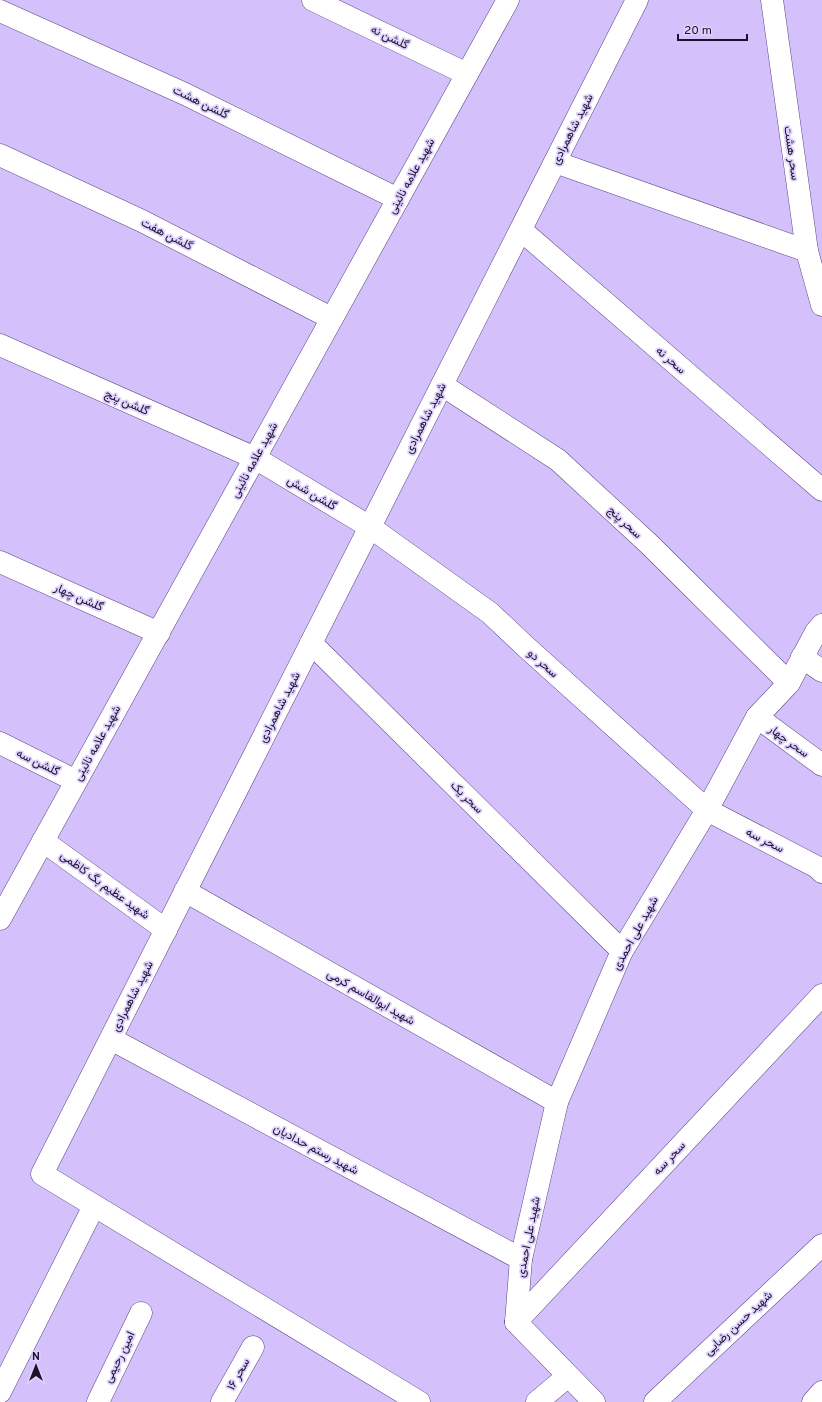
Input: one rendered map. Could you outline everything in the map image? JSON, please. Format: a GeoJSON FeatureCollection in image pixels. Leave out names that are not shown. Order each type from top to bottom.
{"type":"FeatureCollection","features":[{"type":"Feature","properties":{"kind":"street","name":"گلشن نه"},"geometry":{"type":"LineString","coordinates":[[313,0],[467,74]]}},
{"type":"Feature","properties":{"kind":"street","name":"شهید علامه‌ نائینی"},"geometry":{"type":"LineString","coordinates":[[0,919],[508,0]]}},
{"type":"Feature","properties":{"kind":"street","name":"شهید شاهمرادی"},"geometry":{"type":"LineString","coordinates":[[94,1206],[42,1174],[637,0]]}},
{"type":"Feature","properties":{"kind":"street","name":"سحر هشت"},"geometry":{"type":"LineString","coordinates":[[772,0],[807,252],[822,305]]}},
{"type":"Feature","properties":{"kind":"street","name":"گلشن هشت"},"geometry":{"type":"LineString","coordinates":[[0,11],[186,94],[398,199]]}},
{"type":"Feature","properties":{"kind":"street","name":"گلشن هفت"},"geometry":{"type":"LineString","coordinates":[[0,155],[142,221],[331,318]]}},
{"type":"Feature","properties":{"kind":"street"},"geometry":{"type":"LineString","coordinates":[[555,162],[807,252]]}},
{"type":"Feature","properties":{"kind":"street","name":"سحر نه"},"geometry":{"type":"LineString","coordinates":[[521,230],[822,490]]}},
{"type":"Feature","properties":{"kind":"street","name":"گلشن پنج"},"geometry":{"type":"LineString","coordinates":[[0,345],[254,458]]}},
{"type":"Feature","properties":{"kind":"street","name":"سحر پنج"},"geometry":{"type":"LineString","coordinates":[[442,385],[558,460],[649,544],[789,683]]}},
{"type":"Feature","properties":{"kind":"street","name":"گلشن شش"},"geometry":{"type":"LineString","coordinates":[[254,458],[370,527]]}},
{"type":"Feature","properties":{"kind":"street","name":"سحر دو"},"geometry":{"type":"LineString","coordinates":[[370,527],[490,613],[707,810]]}},
{"type":"Feature","properties":{"kind":"street","name":"گلشن چهار"},"geometry":{"type":"LineString","coordinates":[[0,562],[159,632]]}},
{"type":"Feature","properties":{"kind":"street","name":"شهید علی احمدی"},"geometry":{"type":"LineString","coordinates":[[516,1322],[521,1259],[557,1102],[622,951],[707,810],[757,717],[789,683],[816,632],[822,625]]}},
{"type":"Feature","properties":{"kind":"street","name":"سحر یک"},"geometry":{"type":"LineString","coordinates":[[311,643],[622,951]]}},
{"type":"Feature","properties":{"kind":"street"},"geometry":{"type":"LineString","coordinates":[[802,657],[822,671]]}},
{"type":"Feature","properties":{"kind":"street","name":"سحر چهار"},"geometry":{"type":"LineString","coordinates":[[757,717],[822,765]]}},
{"type":"Feature","properties":{"kind":"street","name":"گلشن سه"},"geometry":{"type":"LineString","coordinates":[[0,743],[76,781]]}},
{"type":"Feature","properties":{"kind":"street","name":"سحر سه"},"geometry":{"type":"LineString","coordinates":[[707,810],[820,867]]}},
{"type":"Feature","properties":{"kind":"street","name":"شهید عظیم بگ کاظمی"},"geometry":{"type":"LineString","coordinates":[[44,841],[166,930]]}},
{"type":"Feature","properties":{"kind":"street","name":"شهید ابوالقاسم کرمی"},"geometry":{"type":"LineString","coordinates":[[186,891],[557,1102]]}},
{"type":"Feature","properties":{"kind":"street","name":"سحر سه"},"geometry":{"type":"LineString","coordinates":[[516,1322],[822,995]]}},
{"type":"Feature","properties":{"kind":"street","name":"شهید رستم حدادیان"},"geometry":{"type":"LineString","coordinates":[[111,1039],[521,1259]]}},
{"type":"Feature","properties":{"kind":"street"},"geometry":{"type":"LineString","coordinates":[[0,1392],[94,1206],[419,1402]]}},
{"type":"Feature","properties":{"kind":"street","name":"شهید حسن رضایی"},"geometry":{"type":"LineString","coordinates":[[655,1402],[822,1245]]}},
{"type":"Feature","properties":{"kind":"street","name":"امین رحیمی"},"geometry":{"type":"LineString","coordinates":[[98,1402],[141,1312]]}},
{"type":"Feature","properties":{"kind":"street"},"geometry":{"type":"LineString","coordinates":[[516,1322],[594,1402]]}},
{"type":"Feature","properties":{"kind":"street","name":"سحر ۱۶"},"geometry":{"type":"LineString","coordinates":[[222,1402],[253,1347]]}},
{"type":"Feature","properties":{"kind":"street"},"geometry":{"type":"LineString","coordinates":[[537,1402],[568,1376]]}},
{"type":"Feature","properties":{"kind":"street"},"geometry":{"type":"LineString","coordinates":[[813,1402],[822,1392]]}}]}
